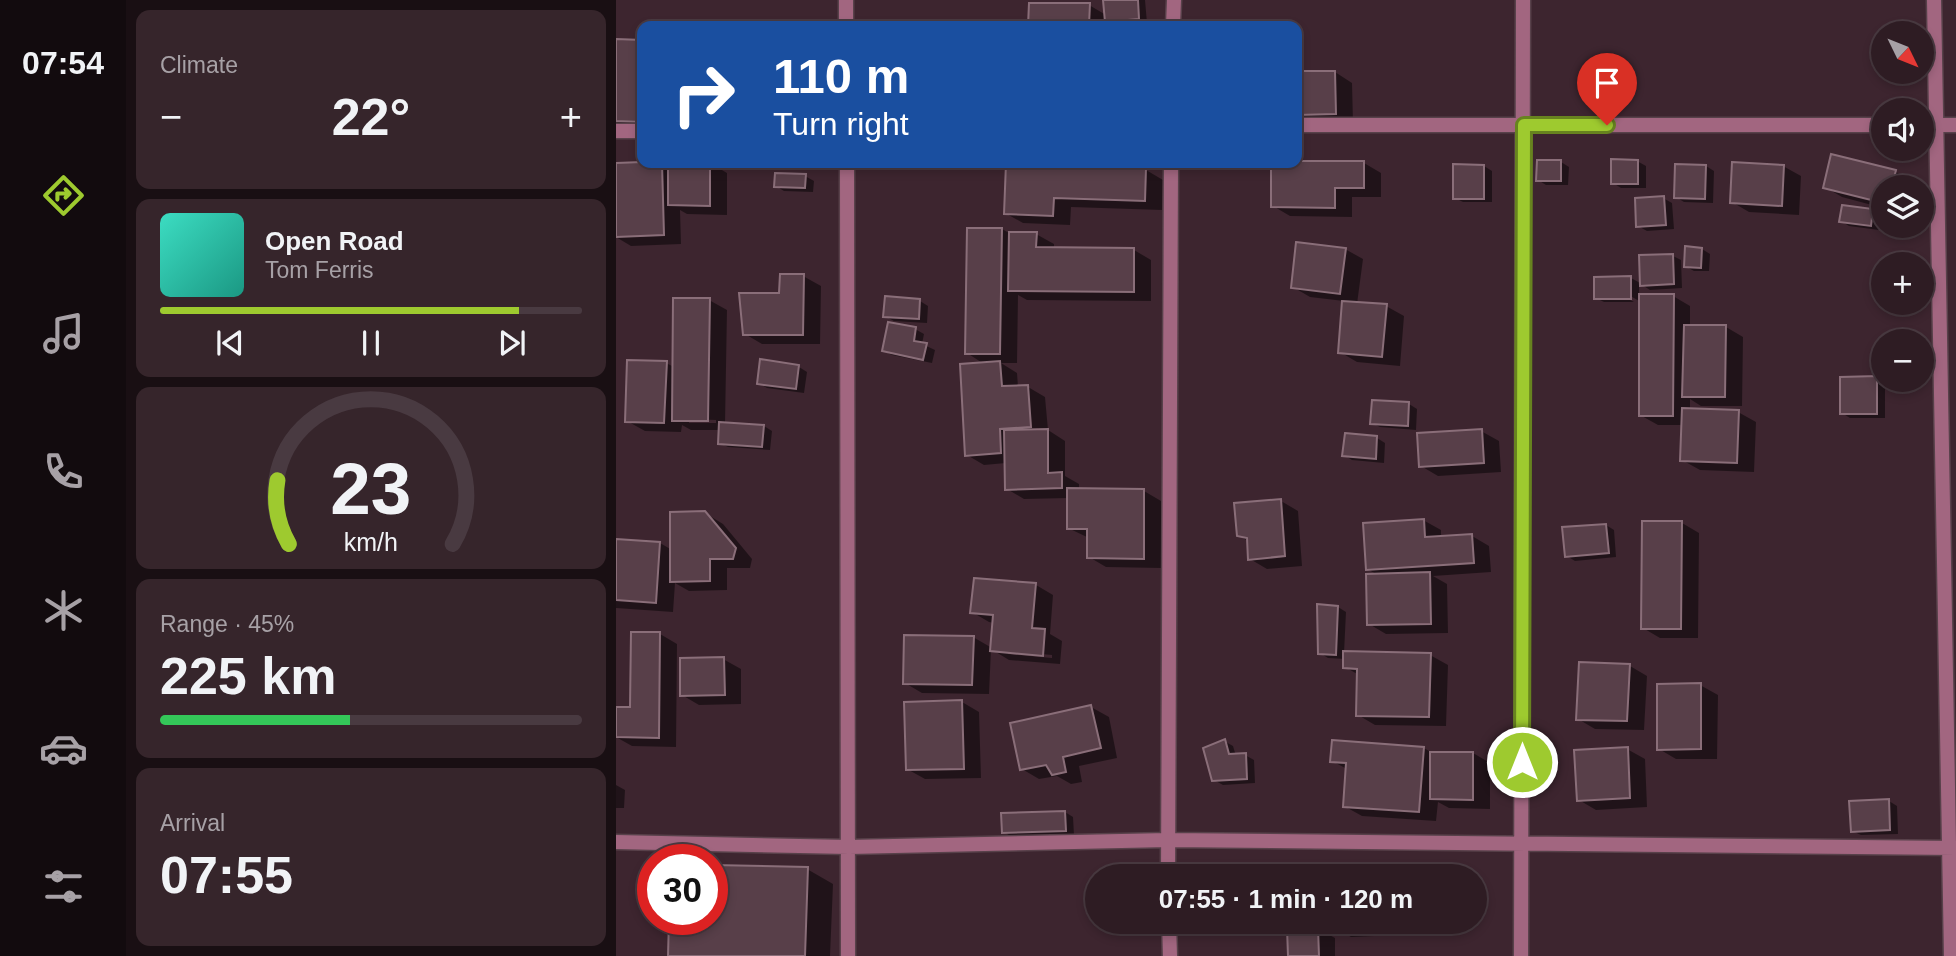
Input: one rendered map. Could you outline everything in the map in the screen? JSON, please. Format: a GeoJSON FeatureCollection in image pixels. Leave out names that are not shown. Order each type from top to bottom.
{"type":"FeatureCollection","features":[{"type":"Feature","properties":{"kind":"street"},"geometry":{"type":"LineString","coordinates":[[846,0],[846,21]]}},
{"type":"Feature","properties":{"kind":"street"},"geometry":{"type":"LineString","coordinates":[[1173,21],[1174,0]]}},
{"type":"Feature","properties":{"kind":"street"},"geometry":{"type":"LineString","coordinates":[[1521,956],[1523,0]]}},
{"type":"Feature","properties":{"kind":"street"},"geometry":{"type":"LineString","coordinates":[[1930,98],[1934,0]]}},
{"type":"Feature","properties":{"kind":"street"},"geometry":{"type":"LineString","coordinates":[[1302,125],[1871,125]]}},
{"type":"Feature","properties":{"kind":"street"},"geometry":{"type":"LineString","coordinates":[[1934,125],[1956,125]]}},
{"type":"Feature","properties":{"kind":"street"},"geometry":{"type":"LineString","coordinates":[[616,131],[637,131]]}},
{"type":"Feature","properties":{"kind":"street"},"geometry":{"type":"LineString","coordinates":[[1930,161],[1952,848],[1951,956]]}},
{"type":"Feature","properties":{"kind":"street"},"geometry":{"type":"LineString","coordinates":[[847,168],[848,956]]}},
{"type":"Feature","properties":{"kind":"street"},"geometry":{"type":"LineString","coordinates":[[1168,864],[1171,168]]}},
{"type":"Feature","properties":{"kind":"street"},"geometry":{"type":"LineString","coordinates":[[616,842],[849,847],[1168,840],[1952,848]]}},
{"type":"Feature","properties":{"kind":"street"},"geometry":{"type":"LineString","coordinates":[[1169,934],[1170,956]]}},
{"type":"Feature","properties":{"kind":"building"},"geometry":{"type":"Polygon","coordinates":[[[1103,0],[1138,0],[1139,19],[1105,21],[1103,0]]]}},
{"type":"Feature","properties":{"kind":"building"},"geometry":{"type":"Polygon","coordinates":[[[1029,3],[1090,3],[1089,21],[1028,21],[1029,3]]]}},
{"type":"Feature","properties":{"kind":"building"},"geometry":{"type":"Polygon","coordinates":[[[616,39],[637,40],[637,122],[616,121],[616,39]]]}},
{"type":"Feature","properties":{"kind":"building"},"geometry":{"type":"Polygon","coordinates":[[[1302,71],[1335,71],[1336,114],[1302,115],[1302,71]]]}},
{"type":"Feature","properties":{"kind":"building"},"geometry":{"type":"Polygon","coordinates":[[[1831,154],[1896,170],[1895,175],[1871,175],[1871,200],[1823,188],[1831,154]]]}},
{"type":"Feature","properties":{"kind":"building"},"geometry":{"type":"Polygon","coordinates":[[[1611,159],[1638,160],[1638,184],[1611,184],[1611,159]]]}},
{"type":"Feature","properties":{"kind":"building"},"geometry":{"type":"Polygon","coordinates":[[[1537,160],[1561,160],[1561,181],[1536,181],[1537,160]]]}},
{"type":"Feature","properties":{"kind":"building"},"geometry":{"type":"Polygon","coordinates":[[[1302,161],[1364,161],[1364,188],[1335,188],[1335,208],[1271,207],[1271,168],[1302,168],[1302,161]]]}},
{"type":"Feature","properties":{"kind":"building"},"geometry":{"type":"Polygon","coordinates":[[[637,162],[637,168],[662,168],[664,235],[616,237],[616,163],[637,162]]]}},
{"type":"Feature","properties":{"kind":"building"},"geometry":{"type":"Polygon","coordinates":[[[1732,162],[1784,165],[1782,206],[1730,203],[1732,162]]]}},
{"type":"Feature","properties":{"kind":"building"},"geometry":{"type":"Polygon","coordinates":[[[1453,164],[1484,165],[1484,199],[1453,199],[1453,164]]]}},
{"type":"Feature","properties":{"kind":"building"},"geometry":{"type":"Polygon","coordinates":[[[1675,164],[1706,165],[1705,199],[1674,198],[1675,164]]]}},
{"type":"Feature","properties":{"kind":"building"},"geometry":{"type":"Polygon","coordinates":[[[668,168],[710,168],[710,206],[668,205],[668,168]]]}},
{"type":"Feature","properties":{"kind":"building"},"geometry":{"type":"Polygon","coordinates":[[[1006,168],[1146,168],[1145,201],[1054,198],[1053,216],[1004,214],[1006,168]]]}},
{"type":"Feature","properties":{"kind":"building"},"geometry":{"type":"Polygon","coordinates":[[[775,173],[806,174],[805,188],[774,187],[775,173]]]}},
{"type":"Feature","properties":{"kind":"building"},"geometry":{"type":"Polygon","coordinates":[[[1664,196],[1666,225],[1636,227],[1635,198],[1664,196]]]}},
{"type":"Feature","properties":{"kind":"building"},"geometry":{"type":"Polygon","coordinates":[[[1842,205],[1871,209],[1871,226],[1839,222],[1842,205]]]}},
{"type":"Feature","properties":{"kind":"building"},"geometry":{"type":"Polygon","coordinates":[[[967,228],[1002,228],[1000,354],[965,354],[967,228]]]}},
{"type":"Feature","properties":{"kind":"building"},"geometry":{"type":"Polygon","coordinates":[[[1009,232],[1037,232],[1036,247],[1134,248],[1134,292],[1008,291],[1009,232]]]}},
{"type":"Feature","properties":{"kind":"building"},"geometry":{"type":"Polygon","coordinates":[[[1296,242],[1346,248],[1340,294],[1291,288],[1296,242]]]}},
{"type":"Feature","properties":{"kind":"building"},"geometry":{"type":"Polygon","coordinates":[[[1685,246],[1702,248],[1701,268],[1684,267],[1685,246]]]}},
{"type":"Feature","properties":{"kind":"building"},"geometry":{"type":"Polygon","coordinates":[[[1673,254],[1674,284],[1640,286],[1639,255],[1673,254]]]}},
{"type":"Feature","properties":{"kind":"building"},"geometry":{"type":"Polygon","coordinates":[[[780,274],[804,274],[803,335],[743,335],[739,293],[779,293],[780,274]]]}},
{"type":"Feature","properties":{"kind":"building"},"geometry":{"type":"Polygon","coordinates":[[[1631,276],[1631,299],[1594,299],[1594,277],[1631,276]]]}},
{"type":"Feature","properties":{"kind":"building"},"geometry":{"type":"Polygon","coordinates":[[[1639,294],[1674,294],[1673,416],[1639,416],[1639,294]]]}},
{"type":"Feature","properties":{"kind":"building"},"geometry":{"type":"Polygon","coordinates":[[[885,296],[920,299],[919,319],[883,317],[885,296]]]}},
{"type":"Feature","properties":{"kind":"building"},"geometry":{"type":"Polygon","coordinates":[[[673,298],[710,298],[708,421],[672,421],[673,298]]]}},
{"type":"Feature","properties":{"kind":"building"},"geometry":{"type":"Polygon","coordinates":[[[1342,301],[1387,304],[1382,357],[1338,353],[1342,301]]]}},
{"type":"Feature","properties":{"kind":"building"},"geometry":{"type":"Polygon","coordinates":[[[888,322],[916,327],[914,341],[927,343],[923,360],[882,351],[888,322]]]}},
{"type":"Feature","properties":{"kind":"building"},"geometry":{"type":"Polygon","coordinates":[[[1684,325],[1726,325],[1725,397],[1682,397],[1684,325]]]}},
{"type":"Feature","properties":{"kind":"building"},"geometry":{"type":"Polygon","coordinates":[[[760,359],[799,365],[796,389],[757,384],[760,359]]]}},
{"type":"Feature","properties":{"kind":"building"},"geometry":{"type":"Polygon","coordinates":[[[627,360],[667,361],[664,423],[625,422],[627,360]]]}},
{"type":"Feature","properties":{"kind":"building"},"geometry":{"type":"Polygon","coordinates":[[[1000,361],[1002,386],[1028,385],[1031,427],[1000,429],[1001,453],[965,456],[960,364],[1000,361]]]}},
{"type":"Feature","properties":{"kind":"building"},"geometry":{"type":"Polygon","coordinates":[[[1871,376],[1871,392],[1877,392],[1877,414],[1840,414],[1840,377],[1871,376]]]}},
{"type":"Feature","properties":{"kind":"building"},"geometry":{"type":"Polygon","coordinates":[[[1372,400],[1409,402],[1408,426],[1370,424],[1372,400]]]}},
{"type":"Feature","properties":{"kind":"building"},"geometry":{"type":"Polygon","coordinates":[[[1682,408],[1739,410],[1737,463],[1680,461],[1682,408]]]}},
{"type":"Feature","properties":{"kind":"building"},"geometry":{"type":"Polygon","coordinates":[[[719,422],[764,425],[762,447],[718,444],[719,422]]]}},
{"type":"Feature","properties":{"kind":"building"},"geometry":{"type":"Polygon","coordinates":[[[1048,429],[1048,473],[1062,472],[1062,488],[1005,490],[1004,430],[1048,429]]]}},
{"type":"Feature","properties":{"kind":"building"},"geometry":{"type":"Polygon","coordinates":[[[1482,429],[1484,463],[1419,467],[1417,433],[1482,429]]]}},
{"type":"Feature","properties":{"kind":"building"},"geometry":{"type":"Polygon","coordinates":[[[1345,433],[1377,436],[1376,459],[1342,456],[1345,433]]]}},
{"type":"Feature","properties":{"kind":"building"},"geometry":{"type":"Polygon","coordinates":[[[1067,488],[1144,489],[1144,559],[1087,558],[1087,529],[1067,529],[1067,488]]]}},
{"type":"Feature","properties":{"kind":"building"},"geometry":{"type":"Polygon","coordinates":[[[1281,499],[1285,556],[1248,560],[1247,538],[1237,536],[1234,503],[1281,499]]]}},
{"type":"Feature","properties":{"kind":"building"},"geometry":{"type":"Polygon","coordinates":[[[705,511],[736,548],[733,559],[710,559],[710,581],[670,582],[670,512],[705,511]]]}},
{"type":"Feature","properties":{"kind":"building"},"geometry":{"type":"Polygon","coordinates":[[[1424,519],[1425,537],[1472,534],[1474,563],[1366,570],[1363,523],[1424,519]]]}},
{"type":"Feature","properties":{"kind":"building"},"geometry":{"type":"Polygon","coordinates":[[[1642,521],[1682,521],[1681,629],[1641,629],[1642,521]]]}},
{"type":"Feature","properties":{"kind":"building"},"geometry":{"type":"Polygon","coordinates":[[[1606,524],[1609,553],[1565,557],[1562,527],[1606,524]]]}},
{"type":"Feature","properties":{"kind":"building"},"geometry":{"type":"Polygon","coordinates":[[[616,539],[660,542],[656,603],[616,600],[616,539]]]}},
{"type":"Feature","properties":{"kind":"building"},"geometry":{"type":"Polygon","coordinates":[[[1430,572],[1431,624],[1367,625],[1366,574],[1430,572]]]}},
{"type":"Feature","properties":{"kind":"building"},"geometry":{"type":"Polygon","coordinates":[[[974,578],[1036,583],[1032,628],[1045,629],[1043,656],[990,651],[993,615],[970,613],[974,578]]]}},
{"type":"Feature","properties":{"kind":"building"},"geometry":{"type":"Polygon","coordinates":[[[1317,604],[1338,606],[1336,655],[1318,654],[1317,604]]]}},
{"type":"Feature","properties":{"kind":"building"},"geometry":{"type":"Polygon","coordinates":[[[631,632],[660,632],[659,738],[616,737],[616,707],[630,707],[631,632]]]}},
{"type":"Feature","properties":{"kind":"building"},"geometry":{"type":"Polygon","coordinates":[[[904,635],[974,636],[972,685],[903,684],[904,635]]]}},
{"type":"Feature","properties":{"kind":"building"},"geometry":{"type":"Polygon","coordinates":[[[1343,651],[1431,653],[1429,717],[1356,716],[1357,669],[1343,668],[1343,651]]]}},
{"type":"Feature","properties":{"kind":"building"},"geometry":{"type":"Polygon","coordinates":[[[724,657],[725,695],[680,696],[680,658],[724,657]]]}},
{"type":"Feature","properties":{"kind":"building"},"geometry":{"type":"Polygon","coordinates":[[[1579,662],[1630,664],[1627,721],[1576,720],[1579,662]]]}},
{"type":"Feature","properties":{"kind":"building"},"geometry":{"type":"Polygon","coordinates":[[[1701,683],[1701,749],[1657,750],[1657,684],[1701,683]]]}},
{"type":"Feature","properties":{"kind":"building"},"geometry":{"type":"Polygon","coordinates":[[[962,700],[964,769],[906,770],[904,702],[962,700]]]}},
{"type":"Feature","properties":{"kind":"building"},"geometry":{"type":"Polygon","coordinates":[[[1091,705],[1101,748],[1063,757],[1066,772],[1052,775],[1046,765],[1020,770],[1010,723],[1091,705]]]}},
{"type":"Feature","properties":{"kind":"building"},"geometry":{"type":"Polygon","coordinates":[[[1225,739],[1229,754],[1246,753],[1247,779],[1212,781],[1203,748],[1225,739]]]}},
{"type":"Feature","properties":{"kind":"building"},"geometry":{"type":"Polygon","coordinates":[[[1332,740],[1424,747],[1419,812],[1343,807],[1346,763],[1330,762],[1332,740]]]}},
{"type":"Feature","properties":{"kind":"building"},"geometry":{"type":"Polygon","coordinates":[[[1628,747],[1630,798],[1577,801],[1574,750],[1628,747]]]}},
{"type":"Feature","properties":{"kind":"building"},"geometry":{"type":"Polygon","coordinates":[[[1430,752],[1473,752],[1473,800],[1430,799],[1430,752]]]}},
{"type":"Feature","properties":{"kind":"building"},"geometry":{"type":"Polygon","coordinates":[[[1889,799],[1890,830],[1851,832],[1849,801],[1889,799]]]}},
{"type":"Feature","properties":{"kind":"building"},"geometry":{"type":"Polygon","coordinates":[[[1065,811],[1066,831],[1002,833],[1001,813],[1065,811]]]}},
{"type":"Feature","properties":{"kind":"building"},"geometry":{"type":"Polygon","coordinates":[[[728,865],[808,867],[805,956],[668,956],[669,935],[728,935],[728,865]]]}},
{"type":"Feature","properties":{"kind":"building"},"geometry":{"type":"Polygon","coordinates":[[[1287,934],[1318,934],[1319,956],[1288,956],[1287,934]]]}},
{"type":"Feature","properties":{"kind":"route"},"geometry":{"type":"LineString","coordinates":[[1522,762],[1524,125],[1607,125]]}}]}
